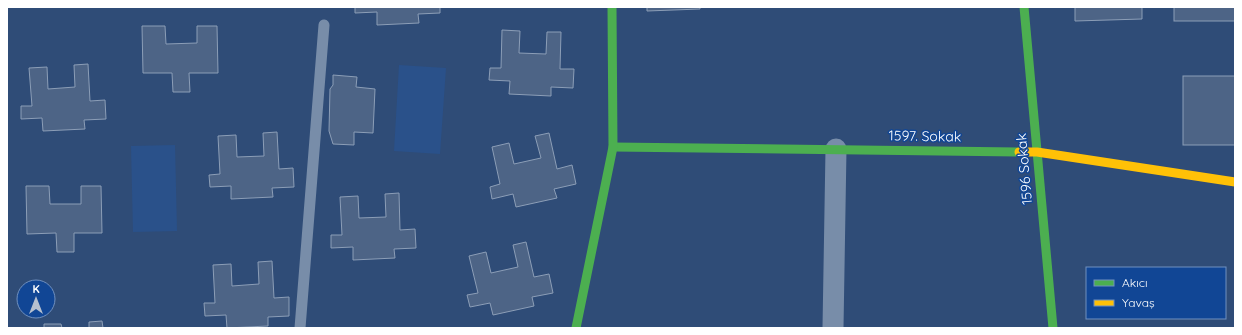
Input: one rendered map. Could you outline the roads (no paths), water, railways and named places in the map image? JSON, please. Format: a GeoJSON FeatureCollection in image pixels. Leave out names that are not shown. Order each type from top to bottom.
{"type":"FeatureCollection","features":[{"type":"Feature","properties":{"kind":"street"},"geometry":{"type":"LineString","coordinates":[[576,328],[613,147],[612,7]]}},
{"type":"Feature","properties":{"kind":"street","name":"1596 Sokak"},"geometry":{"type":"LineString","coordinates":[[1024,7],[1053,328]]}},
{"type":"Feature","properties":{"kind":"street","name":"1597. Sokak"},"geometry":{"type":"LineString","coordinates":[[613,147],[1037,152],[1235,182]]}},
{"type":"Feature","properties":{"kind":"street"},"geometry":{"type":"LineString","coordinates":[[833,328],[836,149]]}},
{"type":"Feature","properties":{"kind":"lane"},"geometry":{"type":"LineString","coordinates":[[300,328],[324,25]]}},
{"type":"Feature","properties":{"kind":"water"},"geometry":{"type":"Polygon","coordinates":[[[399,65],[446,68],[440,154],[394,151],[399,65]]]}},
{"type":"Feature","properties":{"kind":"water"},"geometry":{"type":"Polygon","coordinates":[[[175,145],[177,231],[133,232],[131,146],[175,145]]]}}]}
